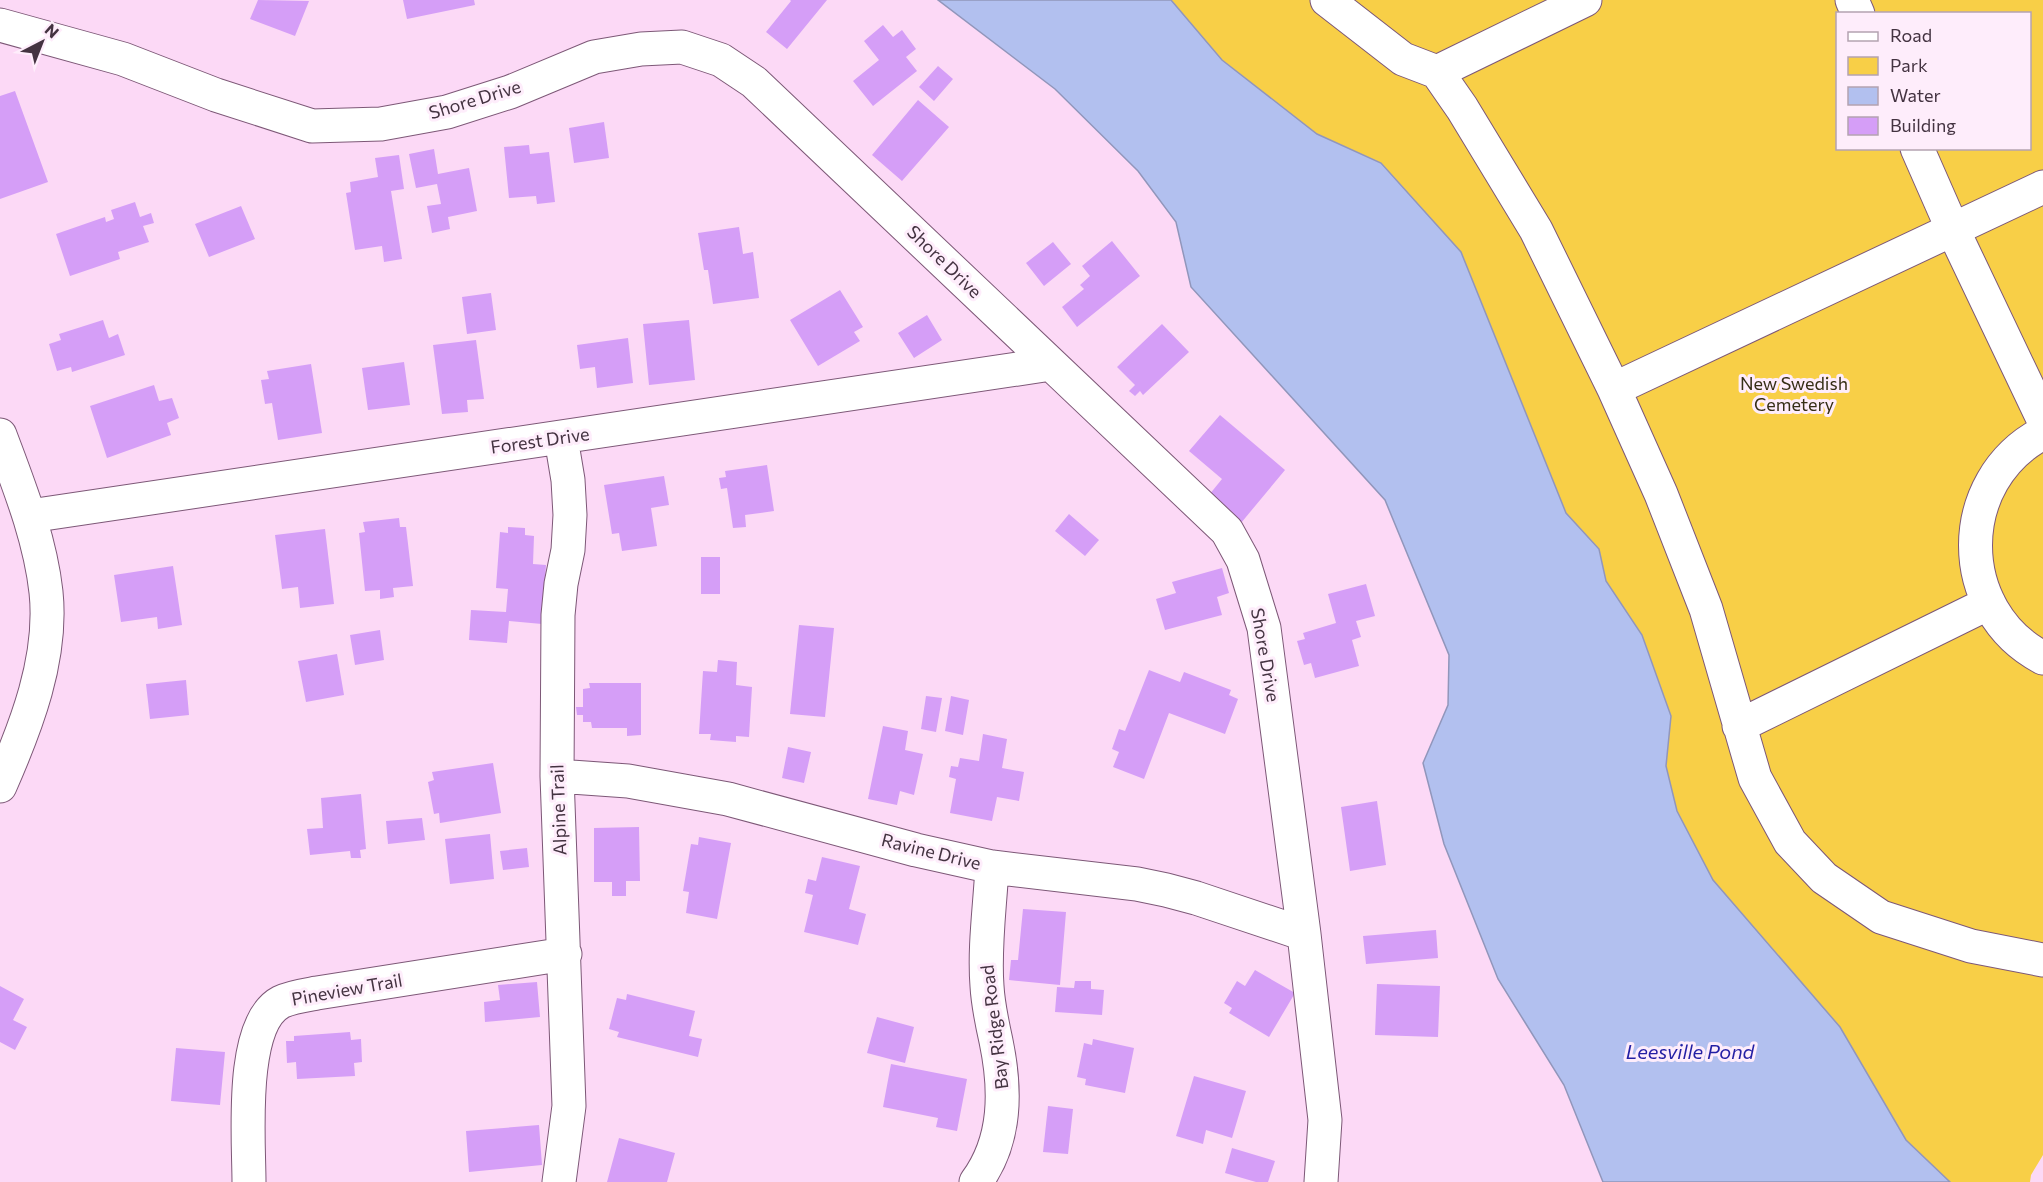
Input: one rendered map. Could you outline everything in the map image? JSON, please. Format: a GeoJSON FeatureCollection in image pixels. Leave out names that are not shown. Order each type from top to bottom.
{"type":"FeatureCollection","features":[{"type":"Feature","properties":{"kind":"street"},"geometry":{"type":"LineString","coordinates":[[1327,0],[1403,59],[1437,72],[1462,108],[1536,230],[1614,389],[1661,494],[1706,609],[1755,778],[1790,842],[1824,878],[1881,917],[1971,946],[2043,960]]}},
{"type":"Feature","properties":{"kind":"street"},"geometry":{"type":"LineString","coordinates":[[1437,72],[1585,0]]}},
{"type":"Feature","properties":{"kind":"street","name":"Shore Drive"},"geometry":{"type":"LineString","coordinates":[[0,26],[123,59],[216,95],[312,126],[381,124],[447,112],[510,92],[594,57],[629,51],[682,47],[721,60],[754,82],[1227,531],[1243,560],[1264,628],[1304,934],[1325,1120],[1321,1182]]}},
{"type":"Feature","properties":{"kind":"street"},"geometry":{"type":"LineString","coordinates":[[1918,150],[1953,230],[2043,419]]}},
{"type":"Feature","properties":{"kind":"street"},"geometry":{"type":"LineString","coordinates":[[1614,389],[2043,187]]}},
{"type":"Feature","properties":{"kind":"street","name":"Forest Drive"},"geometry":{"type":"LineString","coordinates":[[30,516],[1051,364]]}},
{"type":"Feature","properties":{"kind":"street"},"geometry":{"type":"LineString","coordinates":[[2043,433],[2027,443],[2008,460],[1993,481],[1982,504],[1976,529],[1975,554],[1980,579],[1989,603],[2014,637],[2043,658]]}},
{"type":"Feature","properties":{"kind":"street"},"geometry":{"type":"LineString","coordinates":[[0,435],[30,516],[46,593],[45,634],[39,676],[27,717],[0,786]]}},
{"type":"Feature","properties":{"kind":"street","name":"Alpine Trail"},"geometry":{"type":"LineString","coordinates":[[560,1182],[569,1106],[565,954],[556,776],[558,615],[568,550],[570,515],[568,480],[561,438]]}},
{"type":"Feature","properties":{"kind":"street"},"geometry":{"type":"LineString","coordinates":[[1739,726],[1989,603]]}},
{"type":"Feature","properties":{"kind":"street","name":"Ravine Drive"},"geometry":{"type":"LineString","coordinates":[[556,776],[628,781],[728,800],[916,850],[992,867],[1137,884],[1166,890],[1304,934]]}},
{"type":"Feature","properties":{"kind":"street","name":"Bay Ridge Road"},"geometry":{"type":"LineString","coordinates":[[976,1182],[994,1151],[1001,1124],[1003,1101],[1002,1079],[987,988],[986,957],[992,867]]}},
{"type":"Feature","properties":{"kind":"street","name":"Pineview Trail"},"geometry":{"type":"LineString","coordinates":[[249,1182],[252,1053],[262,1023],[282,1002],[317,993],[565,954]]}},
{"type":"Feature","properties":{"kind":"green space","name":"New Swedish Cemetery"},"geometry":{"type":"Polygon","coordinates":[[[1171,0],[2043,0],[2043,1155],[2031,1175],[2030,1182],[1950,1182],[1906,1140],[1840,1027],[1713,880],[1677,811],[1666,766],[1671,716],[1642,635],[1606,581],[1599,549],[1566,513],[1461,252],[1381,163],[1317,134],[1222,60],[1171,0]]]}},
{"type":"Feature","properties":{"kind":"water","name":"Leesville Pond"},"geometry":{"type":"Polygon","coordinates":[[[938,0],[1171,0],[1222,60],[1317,134],[1381,163],[1461,252],[1566,513],[1599,549],[1606,581],[1642,635],[1671,716],[1666,766],[1677,811],[1713,880],[1840,1027],[1906,1140],[1950,1182],[1603,1182],[1564,1085],[1498,979],[1444,844],[1423,763],[1448,705],[1449,655],[1385,500],[1191,287],[1176,222],[1138,171],[1055,89],[938,0]]]}},
{"type":"Feature","properties":{"kind":"building"},"geometry":{"type":"Polygon","coordinates":[[[258,0],[309,1],[295,36],[250,19],[258,0]]]}},
{"type":"Feature","properties":{"kind":"building"},"geometry":{"type":"Polygon","coordinates":[[[403,0],[474,0],[475,5],[407,19],[403,0]]]}},
{"type":"Feature","properties":{"kind":"building"},"geometry":{"type":"Polygon","coordinates":[[[790,0],[827,0],[787,49],[766,32],[790,0]]]}},
{"type":"Feature","properties":{"kind":"building"},"geometry":{"type":"Polygon","coordinates":[[[883,25],[893,37],[902,30],[916,49],[906,57],[917,71],[873,106],[853,81],[879,60],[864,41],[883,25]]]}},
{"type":"Feature","properties":{"kind":"building"},"geometry":{"type":"Polygon","coordinates":[[[938,66],[953,79],[934,101],[919,87],[938,66]]]}},
{"type":"Feature","properties":{"kind":"building"},"geometry":{"type":"Polygon","coordinates":[[[15,91],[48,182],[0,199],[0,96],[15,91]]]}},
{"type":"Feature","properties":{"kind":"building"},"geometry":{"type":"Polygon","coordinates":[[[918,100],[949,127],[902,181],[872,155],[918,100]]]}},
{"type":"Feature","properties":{"kind":"building"},"geometry":{"type":"Polygon","coordinates":[[[604,122],[609,158],[574,163],[569,128],[604,122]]]}},
{"type":"Feature","properties":{"kind":"building"},"geometry":{"type":"Polygon","coordinates":[[[529,145],[530,154],[549,152],[555,202],[537,204],[536,196],[509,198],[504,147],[529,145]]]}},
{"type":"Feature","properties":{"kind":"building"},"geometry":{"type":"Polygon","coordinates":[[[434,149],[438,174],[469,168],[477,211],[448,217],[450,229],[432,233],[427,206],[441,204],[437,184],[416,188],[409,154],[434,149]]]}},
{"type":"Feature","properties":{"kind":"building"},"geometry":{"type":"Polygon","coordinates":[[[399,155],[404,189],[391,191],[402,259],[384,262],[382,246],[355,250],[346,193],[351,192],[350,182],[378,177],[375,158],[399,155]]]}},
{"type":"Feature","properties":{"kind":"building"},"geometry":{"type":"Polygon","coordinates":[[[135,202],[140,217],[151,213],[154,223],[143,226],[149,242],[118,252],[120,259],[70,276],[56,234],[105,217],[106,222],[114,219],[111,210],[135,202]]]}},
{"type":"Feature","properties":{"kind":"building"},"geometry":{"type":"Polygon","coordinates":[[[241,206],[255,239],[209,257],[195,224],[241,206]]]}},
{"type":"Feature","properties":{"kind":"building"},"geometry":{"type":"Polygon","coordinates":[[[739,227],[743,254],[753,252],[759,298],[713,304],[708,270],[704,270],[698,233],[739,227]]]}},
{"type":"Feature","properties":{"kind":"building"},"geometry":{"type":"Polygon","coordinates":[[[1112,241],[1140,276],[1077,327],[1062,307],[1084,289],[1080,285],[1090,276],[1082,266],[1112,241]]]}},
{"type":"Feature","properties":{"kind":"building"},"geometry":{"type":"Polygon","coordinates":[[[1053,242],[1071,264],[1044,286],[1026,263],[1053,242]]]}},
{"type":"Feature","properties":{"kind":"building"},"geometry":{"type":"Polygon","coordinates":[[[840,290],[863,327],[854,332],[860,341],[818,366],[790,320],[840,290]]]}},
{"type":"Feature","properties":{"kind":"building"},"geometry":{"type":"Polygon","coordinates":[[[491,293],[496,330],[467,334],[462,297],[491,293]]]}},
{"type":"Feature","properties":{"kind":"building"},"geometry":{"type":"Polygon","coordinates":[[[927,315],[942,340],[914,358],[898,333],[927,315]]]}},
{"type":"Feature","properties":{"kind":"building"},"geometry":{"type":"Polygon","coordinates":[[[103,320],[109,338],[118,334],[125,355],[72,372],[71,367],[57,371],[49,344],[61,340],[59,334],[103,320]]]}},
{"type":"Feature","properties":{"kind":"building"},"geometry":{"type":"Polygon","coordinates":[[[689,320],[695,380],[649,385],[643,324],[689,320]]]}},
{"type":"Feature","properties":{"kind":"building"},"geometry":{"type":"Polygon","coordinates":[[[1162,324],[1189,352],[1143,395],[1140,391],[1135,396],[1129,391],[1135,385],[1117,367],[1162,324]]]}},
{"type":"Feature","properties":{"kind":"building"},"geometry":{"type":"Polygon","coordinates":[[[628,338],[633,383],[597,388],[595,367],[580,369],[577,345],[628,338]]]}},
{"type":"Feature","properties":{"kind":"building"},"geometry":{"type":"Polygon","coordinates":[[[476,340],[484,399],[467,400],[468,412],[442,414],[433,345],[476,340]]]}},
{"type":"Feature","properties":{"kind":"building"},"geometry":{"type":"Polygon","coordinates":[[[404,362],[410,405],[368,410],[362,368],[404,362]]]}},
{"type":"Feature","properties":{"kind":"building"},"geometry":{"type":"Polygon","coordinates":[[[311,364],[322,433],[278,440],[272,403],[265,404],[261,380],[269,379],[267,371],[311,364]]]}},
{"type":"Feature","properties":{"kind":"building"},"geometry":{"type":"Polygon","coordinates":[[[154,385],[159,401],[172,398],[179,418],[167,423],[171,435],[107,458],[90,406],[154,385]]]}},
{"type":"Feature","properties":{"kind":"building"},"geometry":{"type":"Polygon","coordinates":[[[1220,415],[1285,470],[1241,523],[1209,495],[1222,479],[1189,451],[1220,415]]]}},
{"type":"Feature","properties":{"kind":"building"},"geometry":{"type":"Polygon","coordinates":[[[767,465],[774,511],[745,515],[746,527],[733,528],[727,488],[721,489],[719,478],[726,477],[725,471],[767,465]]]}},
{"type":"Feature","properties":{"kind":"building"},"geometry":{"type":"Polygon","coordinates":[[[664,476],[669,505],[651,508],[657,546],[622,551],[619,533],[612,534],[604,485],[664,476]]]}},
{"type":"Feature","properties":{"kind":"building"},"geometry":{"type":"Polygon","coordinates":[[[1069,514],[1099,540],[1085,556],[1055,531],[1069,514]]]}},
{"type":"Feature","properties":{"kind":"building"},"geometry":{"type":"Polygon","coordinates":[[[399,518],[400,527],[406,527],[413,586],[393,588],[394,597],[380,599],[380,590],[365,591],[359,533],[365,532],[363,522],[399,518]]]}},
{"type":"Feature","properties":{"kind":"building"},"geometry":{"type":"Polygon","coordinates":[[[508,527],[525,528],[525,535],[534,536],[533,564],[546,565],[542,624],[509,621],[507,643],[469,640],[471,610],[506,612],[508,589],[496,588],[500,532],[508,533],[508,527]]]}},
{"type":"Feature","properties":{"kind":"building"},"geometry":{"type":"Polygon","coordinates":[[[325,529],[334,604],[300,608],[298,587],[282,589],[275,535],[325,529]]]}},
{"type":"Feature","properties":{"kind":"building"},"geometry":{"type":"Polygon","coordinates":[[[701,557],[720,557],[720,594],[701,594],[701,557]]]}},
{"type":"Feature","properties":{"kind":"building"},"geometry":{"type":"Polygon","coordinates":[[[173,566],[182,625],[158,629],[157,617],[121,622],[114,575],[173,566]]]}},
{"type":"Feature","properties":{"kind":"building"},"geometry":{"type":"Polygon","coordinates":[[[1222,568],[1229,593],[1217,597],[1222,615],[1165,630],[1156,599],[1176,593],[1172,582],[1222,568]]]}},
{"type":"Feature","properties":{"kind":"building"},"geometry":{"type":"Polygon","coordinates":[[[1366,584],[1375,616],[1356,621],[1361,637],[1352,640],[1359,666],[1315,678],[1311,663],[1304,665],[1297,641],[1305,639],[1303,633],[1336,623],[1328,594],[1366,584]]]}},
{"type":"Feature","properties":{"kind":"building"},"geometry":{"type":"Polygon","coordinates":[[[799,625],[834,628],[825,717],[790,714],[799,625]]]}},
{"type":"Feature","properties":{"kind":"building"},"geometry":{"type":"Polygon","coordinates":[[[380,630],[384,660],[355,665],[350,635],[380,630]]]}},
{"type":"Feature","properties":{"kind":"building"},"geometry":{"type":"Polygon","coordinates":[[[337,654],[344,695],[306,702],[298,661],[337,654]]]}},
{"type":"Feature","properties":{"kind":"building"},"geometry":{"type":"Polygon","coordinates":[[[718,660],[737,662],[736,685],[752,687],[749,737],[736,736],[736,742],[710,740],[711,734],[699,734],[703,671],[717,672],[718,660]]]}},
{"type":"Feature","properties":{"kind":"building"},"geometry":{"type":"Polygon","coordinates":[[[1149,670],[1180,682],[1184,672],[1231,690],[1229,695],[1238,699],[1225,734],[1169,713],[1144,779],[1113,767],[1119,752],[1112,749],[1119,729],[1125,731],[1149,670]]]}},
{"type":"Feature","properties":{"kind":"building"},"geometry":{"type":"Polygon","coordinates":[[[186,680],[189,715],[150,719],[146,684],[186,680]]]}},
{"type":"Feature","properties":{"kind":"building"},"geometry":{"type":"Polygon","coordinates":[[[589,683],[641,683],[641,735],[627,736],[627,728],[592,728],[591,722],[583,722],[583,715],[577,715],[576,707],[583,707],[583,689],[590,688],[589,683]]]}},
{"type":"Feature","properties":{"kind":"building"},"geometry":{"type":"Polygon","coordinates":[[[926,696],[942,698],[936,732],[921,729],[926,696]]]}},
{"type":"Feature","properties":{"kind":"building"},"geometry":{"type":"Polygon","coordinates":[[[951,696],[969,700],[963,735],[945,731],[951,696]]]}},
{"type":"Feature","properties":{"kind":"building"},"geometry":{"type":"Polygon","coordinates":[[[883,726],[908,731],[905,750],[923,754],[914,795],[900,791],[897,805],[868,799],[883,726]]]}},
{"type":"Feature","properties":{"kind":"building"},"geometry":{"type":"Polygon","coordinates":[[[983,734],[1007,739],[1002,768],[1024,772],[1019,801],[997,797],[992,821],[950,813],[956,779],[949,777],[951,766],[958,767],[960,758],[979,761],[983,734]]]}},
{"type":"Feature","properties":{"kind":"building"},"geometry":{"type":"Polygon","coordinates":[[[788,747],[811,752],[804,783],[782,778],[788,747]]]}},
{"type":"Feature","properties":{"kind":"building"},"geometry":{"type":"Polygon","coordinates":[[[493,763],[501,813],[440,823],[439,813],[434,814],[428,782],[434,780],[432,772],[493,763]]]}},
{"type":"Feature","properties":{"kind":"building"},"geometry":{"type":"Polygon","coordinates":[[[361,794],[366,849],[360,850],[361,858],[351,858],[350,851],[310,855],[307,829],[323,828],[321,798],[361,794]]]}},
{"type":"Feature","properties":{"kind":"building"},"geometry":{"type":"Polygon","coordinates":[[[1377,801],[1386,865],[1350,871],[1341,807],[1377,801]]]}},
{"type":"Feature","properties":{"kind":"building"},"geometry":{"type":"Polygon","coordinates":[[[422,818],[425,840],[388,844],[386,821],[422,818]]]}},
{"type":"Feature","properties":{"kind":"building"},"geometry":{"type":"Polygon","coordinates":[[[639,827],[640,881],[626,881],[626,896],[612,896],[612,882],[594,882],[594,828],[639,827]]]}},
{"type":"Feature","properties":{"kind":"building"},"geometry":{"type":"Polygon","coordinates":[[[490,834],[494,879],[450,884],[445,839],[490,834]]]}},
{"type":"Feature","properties":{"kind":"building"},"geometry":{"type":"Polygon","coordinates":[[[699,837],[731,843],[717,919],[686,913],[689,892],[683,891],[691,844],[698,845],[699,837]]]}},
{"type":"Feature","properties":{"kind":"building"},"geometry":{"type":"Polygon","coordinates":[[[527,848],[529,867],[503,870],[500,851],[527,848]]]}},
{"type":"Feature","properties":{"kind":"building"},"geometry":{"type":"Polygon","coordinates":[[[822,857],[860,866],[849,909],[866,914],[858,945],[804,932],[813,895],[805,893],[808,879],[816,881],[822,857]]]}},
{"type":"Feature","properties":{"kind":"building"},"geometry":{"type":"Polygon","coordinates":[[[1023,909],[1066,912],[1060,985],[1009,980],[1011,960],[1018,960],[1023,909]]]}},
{"type":"Feature","properties":{"kind":"building"},"geometry":{"type":"Polygon","coordinates":[[[1436,930],[1438,958],[1366,964],[1363,936],[1436,930]]]}},
{"type":"Feature","properties":{"kind":"building"},"geometry":{"type":"Polygon","coordinates":[[[1255,970],[1295,993],[1269,1037],[1229,1013],[1232,1008],[1224,1003],[1237,981],[1245,986],[1255,970]]]}},
{"type":"Feature","properties":{"kind":"building"},"geometry":{"type":"Polygon","coordinates":[[[1075,981],[1091,981],[1091,989],[1104,990],[1102,1015],[1055,1012],[1057,987],[1074,988],[1075,981]]]}},
{"type":"Feature","properties":{"kind":"building"},"geometry":{"type":"Polygon","coordinates":[[[537,982],[540,1017],[485,1022],[484,1002],[500,1000],[498,985],[537,982]]]}},
{"type":"Feature","properties":{"kind":"building"},"geometry":{"type":"Polygon","coordinates":[[[1377,984],[1440,986],[1438,1037],[1375,1035],[1377,984]]]}},
{"type":"Feature","properties":{"kind":"building"},"geometry":{"type":"Polygon","coordinates":[[[0,986],[24,999],[13,1020],[27,1027],[15,1050],[0,1042],[0,986]]]}},
{"type":"Feature","properties":{"kind":"building"},"geometry":{"type":"Polygon","coordinates":[[[627,994],[695,1011],[689,1036],[702,1039],[698,1057],[617,1037],[619,1032],[609,1029],[617,998],[626,1000],[627,994]]]}},
{"type":"Feature","properties":{"kind":"building"},"geometry":{"type":"Polygon","coordinates":[[[877,1017],[914,1027],[905,1063],[867,1053],[877,1017]]]}},
{"type":"Feature","properties":{"kind":"building"},"geometry":{"type":"Polygon","coordinates":[[[350,1032],[351,1040],[361,1039],[362,1062],[354,1063],[355,1076],[297,1079],[296,1062],[287,1063],[286,1041],[294,1041],[294,1036],[350,1032]]]}},
{"type":"Feature","properties":{"kind":"building"},"geometry":{"type":"Polygon","coordinates":[[[1093,1039],[1134,1048],[1125,1093],[1085,1085],[1086,1079],[1077,1077],[1084,1043],[1092,1045],[1093,1039]]]}},
{"type":"Feature","properties":{"kind":"building"},"geometry":{"type":"Polygon","coordinates":[[[176,1048],[225,1052],[220,1105],[171,1101],[176,1048]]]}},
{"type":"Feature","properties":{"kind":"building"},"geometry":{"type":"Polygon","coordinates":[[[891,1064],[967,1079],[957,1131],[936,1127],[938,1118],[883,1107],[891,1064]]]}},
{"type":"Feature","properties":{"kind":"building"},"geometry":{"type":"Polygon","coordinates":[[[1194,1076],[1246,1091],[1232,1138],[1206,1130],[1203,1144],[1176,1136],[1194,1076]]]}},
{"type":"Feature","properties":{"kind":"building"},"geometry":{"type":"Polygon","coordinates":[[[1048,1106],[1073,1109],[1068,1154],[1043,1152],[1048,1106]]]}},
{"type":"Feature","properties":{"kind":"building"},"geometry":{"type":"Polygon","coordinates":[[[539,1125],[542,1165],[469,1172],[466,1131],[539,1125]]]}},
{"type":"Feature","properties":{"kind":"building"},"geometry":{"type":"Polygon","coordinates":[[[619,1138],[675,1153],[667,1182],[607,1182],[619,1138]]]}},
{"type":"Feature","properties":{"kind":"building"},"geometry":{"type":"Polygon","coordinates":[[[1232,1148],[1275,1161],[1268,1182],[1256,1182],[1225,1173],[1232,1148]]]}}]}
